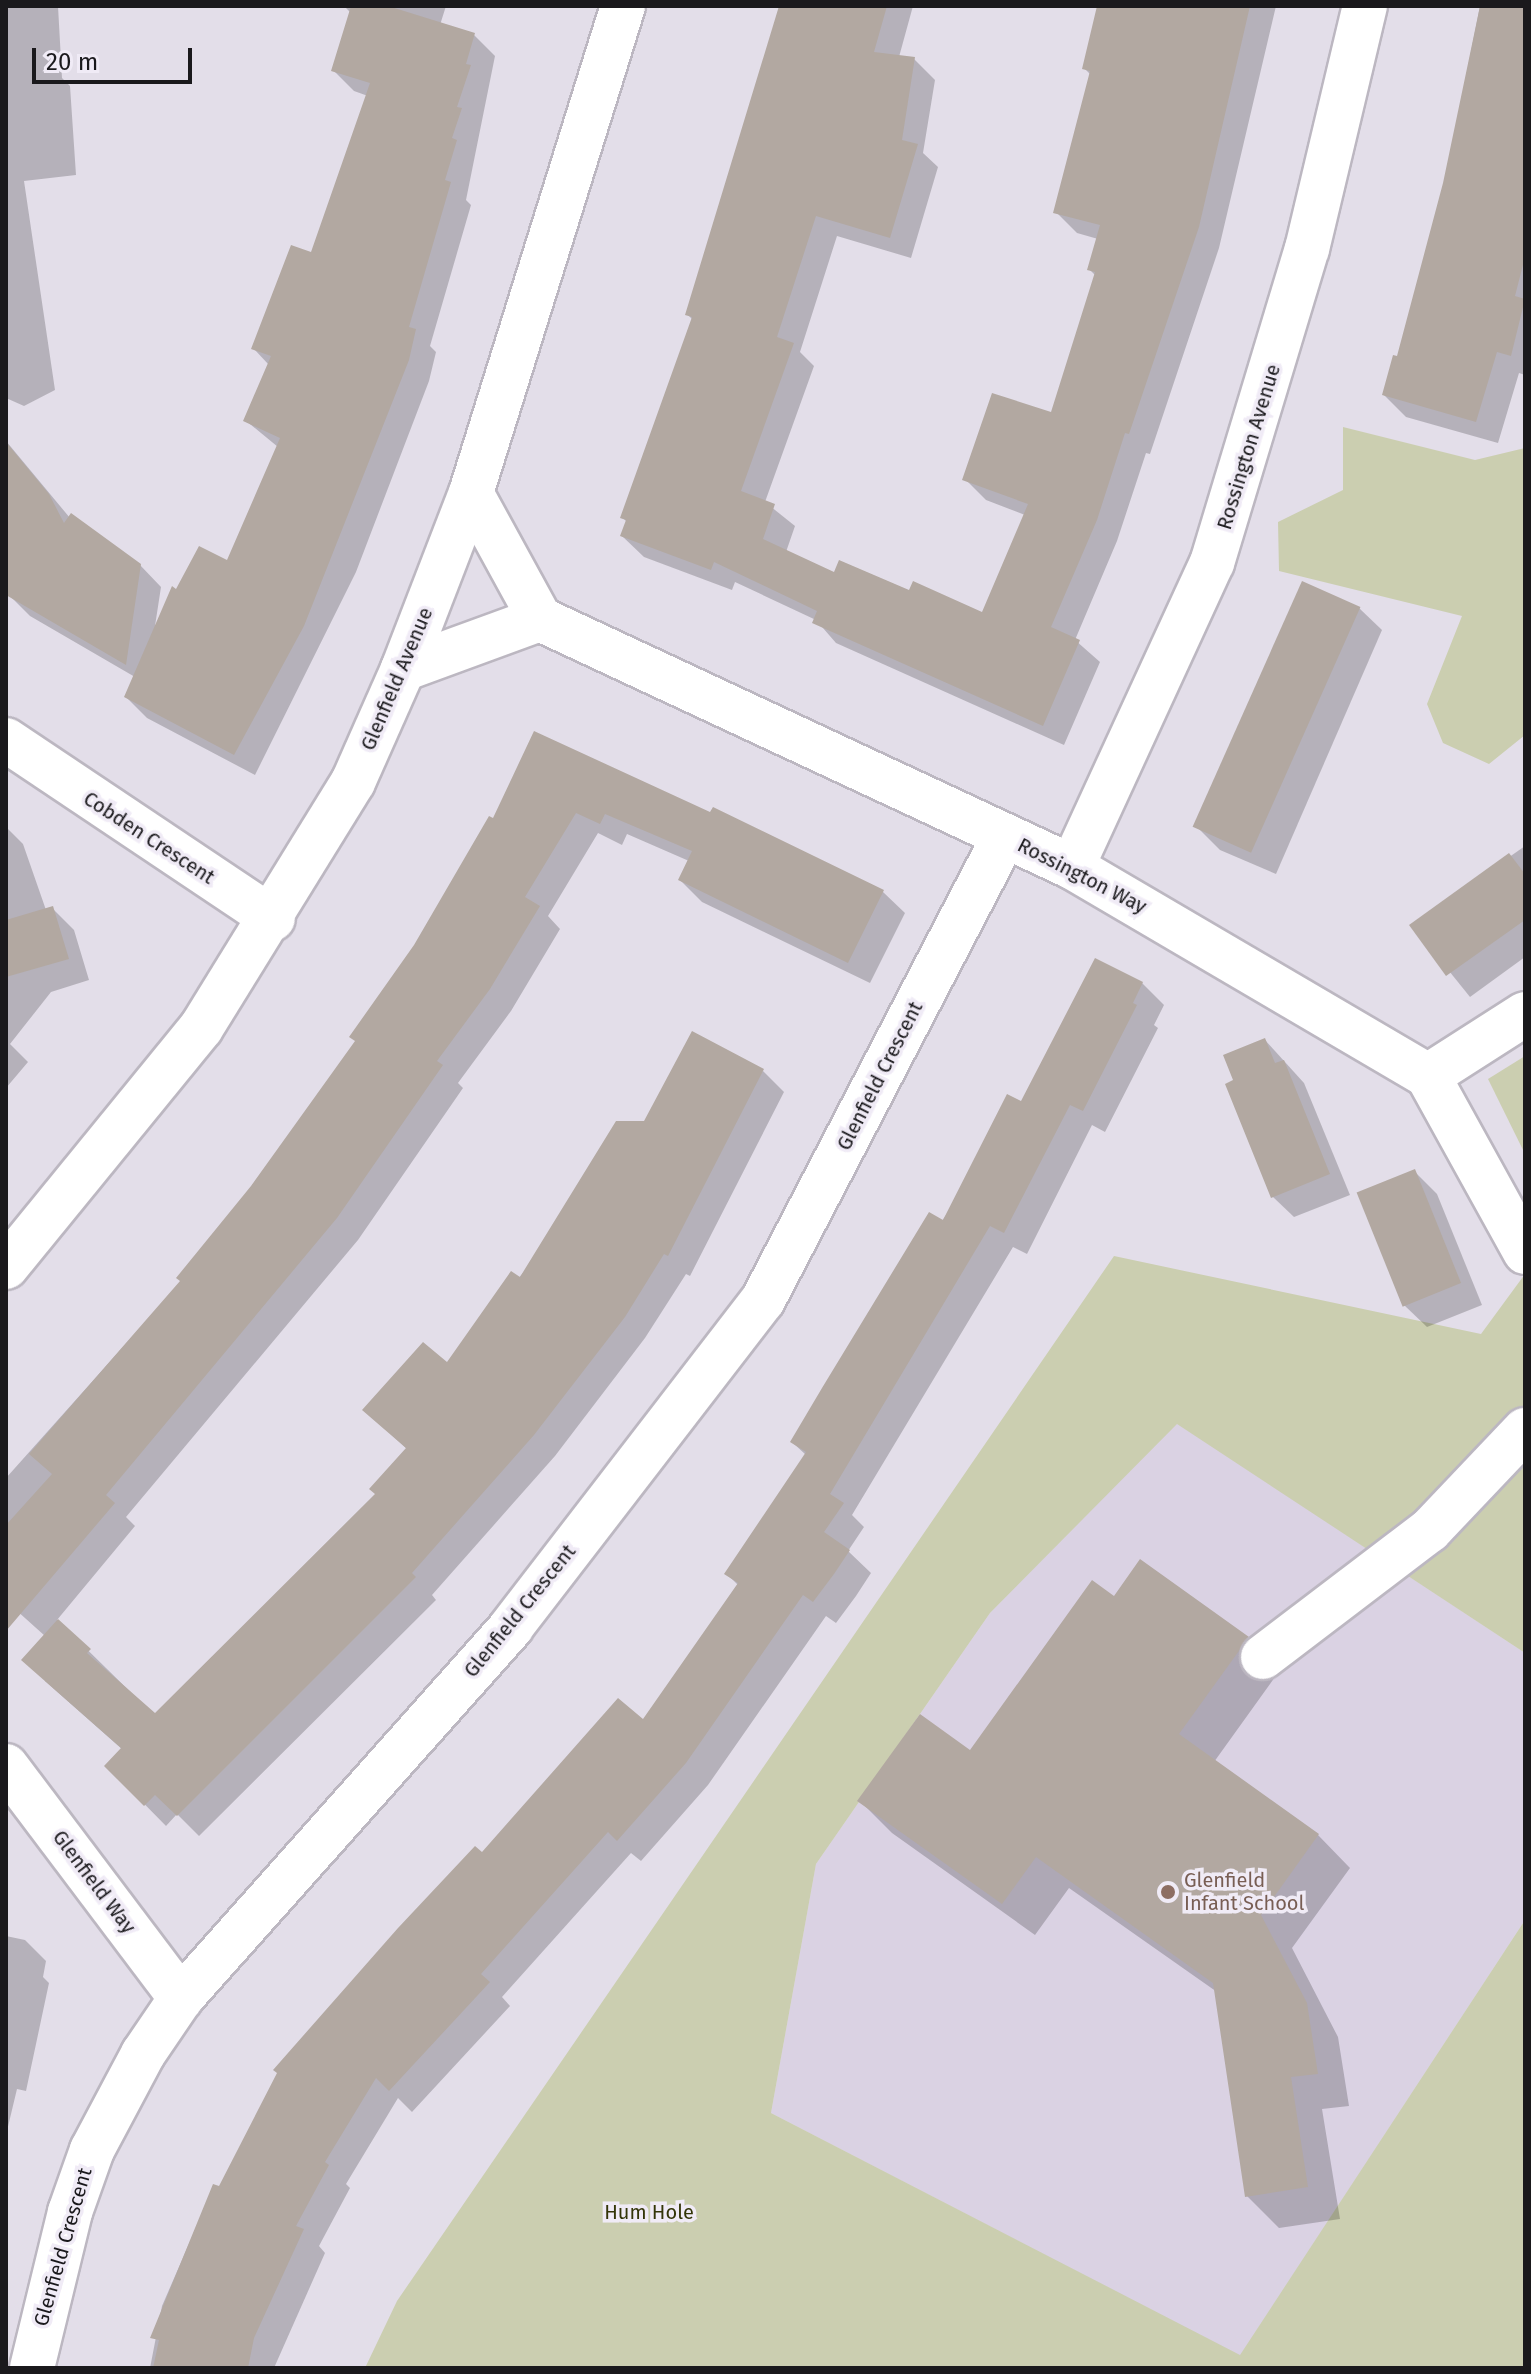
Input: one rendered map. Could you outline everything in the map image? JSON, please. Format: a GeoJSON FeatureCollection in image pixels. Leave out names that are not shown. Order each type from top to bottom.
{"type":"FeatureCollection","features":[{"type":"Feature","properties":{"kind":"street","name":"Glenfield Avenue"},"geometry":{"type":"LineString","coordinates":[[6,1267],[201,1028],[273,919],[353,782],[403,669],[471,493],[623,6]]}},
{"type":"Feature","properties":{"kind":"street","name":"Rossington Avenue"},"geometry":{"type":"LineString","coordinates":[[1072,867],[1212,563],[1307,249],[1365,6]]}},
{"type":"Feature","properties":{"kind":"street"},"geometry":{"type":"LineString","coordinates":[[403,669],[540,619],[471,493]]}},
{"type":"Feature","properties":{"kind":"street","name":"Rossington Way"},"geometry":{"type":"LineString","coordinates":[[540,619],[1072,867],[1428,1076]]}},
{"type":"Feature","properties":{"kind":"street","name":"Cobden Crescent"},"geometry":{"type":"LineString","coordinates":[[12,752],[273,919]]}},
{"type":"Feature","properties":{"kind":"street","name":"Glenfield Crescent"},"geometry":{"type":"LineString","coordinates":[[32,2368],[52,2273],[92,2150],[143,2054],[181,1998],[511,1627],[763,1300],[1004,837]]}},
{"type":"Feature","properties":{"kind":"street"},"geometry":{"type":"LineString","coordinates":[[1525,1014],[1428,1076],[1525,1252]]}},
{"type":"Feature","properties":{"kind":"street"},"geometry":{"type":"LineString","coordinates":[[1263,1657],[1430,1530],[1525,1430]]}},
{"type":"Feature","properties":{"kind":"street","name":"Glenfield Way"},"geometry":{"type":"LineString","coordinates":[[6,1766],[181,1998]]}},
{"type":"Feature","properties":{"kind":"shaded area","name":"Glenfield Infant School"},"geometry":{"type":"Polygon","coordinates":[[[1177,1423],[1525,1653],[1525,1920],[1240,2356],[771,2113],[816,1864],[990,1613],[1177,1423]]]}},
{"type":"Feature","properties":{"kind":"green space"},"geometry":{"type":"Polygon","coordinates":[[[1343,427],[1475,460],[1525,448],[1525,735],[1489,764],[1443,743],[1427,704],[1462,616],[1279,571],[1278,522],[1343,490],[1343,427]]]}},
{"type":"Feature","properties":{"kind":"green space"},"geometry":{"type":"Polygon","coordinates":[[[1525,1056],[1525,1154],[1488,1079],[1525,1056]]]}},
{"type":"Feature","properties":{"kind":"green space","name":"Hum Hole"},"geometry":{"type":"Polygon","coordinates":[[[1114,1256],[1481,1334],[1525,1274],[1525,1653],[1177,1424],[990,1613],[816,1864],[771,2113],[1240,2355],[1525,1920],[1525,2368],[365,2368],[397,2301],[1114,1256]]]}},
{"type":"Feature","properties":{"kind":"building"},"geometry":{"type":"Polygon","coordinates":[[[351,6],[388,6],[475,33],[466,64],[471,65],[457,107],[462,108],[452,138],[457,140],[445,180],[451,182],[409,327],[416,329],[409,360],[304,626],[234,755],[124,697],[172,586],[176,589],[199,546],[227,560],[280,438],[243,421],[271,356],[251,349],[291,245],[311,252],[370,83],[331,71],[351,6]]]}},
{"type":"Feature","properties":{"kind":"building"},"geometry":{"type":"Polygon","coordinates":[[[779,6],[887,6],[874,52],[915,57],[902,140],[918,144],[890,238],[816,216],[777,337],[794,343],[741,491],[775,504],[763,539],[834,572],[839,560],[909,590],[913,581],[982,612],[1028,504],[962,480],[992,393],[1051,412],[1095,272],[1087,270],[1100,225],[1053,213],[1090,71],[1082,69],[1097,6],[1250,6],[1199,227],[1129,434],[1125,433],[1097,520],[1051,627],[1080,640],[1043,726],[812,623],[817,611],[714,562],[711,570],[620,536],[626,520],[620,518],[692,317],[685,315],[779,6]]]}},
{"type":"Feature","properties":{"kind":"building"},"geometry":{"type":"Polygon","coordinates":[[[1480,6],[1525,6],[1525,257],[1515,296],[1525,299],[1511,356],[1497,352],[1476,422],[1382,395],[1393,355],[1397,356],[1443,183],[1480,6]]]}},
{"type":"Feature","properties":{"kind":"building"},"geometry":{"type":"Polygon","coordinates":[[[6,442],[49,494],[64,523],[71,513],[141,564],[126,665],[6,595],[6,442]]]}},
{"type":"Feature","properties":{"kind":"building"},"geometry":{"type":"Polygon","coordinates":[[[1302,581],[1360,607],[1251,853],[1193,827],[1302,581]]]}},
{"type":"Feature","properties":{"kind":"building"},"geometry":{"type":"Polygon","coordinates":[[[534,731],[710,812],[713,807],[884,890],[848,963],[678,880],[692,851],[605,814],[600,824],[576,813],[525,897],[540,906],[490,989],[437,1061],[443,1065],[337,1218],[106,1495],[115,1503],[6,1631],[6,1525],[52,1474],[29,1454],[180,1281],[176,1278],[251,1186],[355,1041],[349,1037],[414,945],[489,816],[493,818],[534,731]]]}},
{"type":"Feature","properties":{"kind":"building"},"geometry":{"type":"Polygon","coordinates":[[[1509,853],[1525,874],[1525,920],[1446,976],[1409,925],[1509,853]]]}},
{"type":"Feature","properties":{"kind":"building"},"geometry":{"type":"Polygon","coordinates":[[[53,906],[69,959],[6,977],[6,920],[53,906]]]}},
{"type":"Feature","properties":{"kind":"building"},"geometry":{"type":"Polygon","coordinates":[[[1095,958],[1143,982],[1133,1003],[1137,1005],[1083,1111],[1070,1105],[1004,1233],[990,1226],[830,1494],[844,1503],[824,1532],[850,1550],[834,1574],[813,1602],[803,1595],[686,1763],[617,1841],[608,1832],[481,1974],[490,1982],[389,2091],[376,2078],[325,2162],[329,2165],[296,2226],[304,2229],[254,2338],[248,2368],[153,2368],[159,2340],[150,2338],[213,2184],[219,2186],[277,2073],[273,2070],[475,1846],[482,1852],[618,1698],[643,1719],[738,1583],[724,1574],[806,1452],[790,1442],[822,1388],[929,1212],[943,1220],[1007,1094],[1021,1101],[1095,958]]]}},
{"type":"Feature","properties":{"kind":"building"},"geometry":{"type":"Polygon","coordinates":[[[692,1031],[764,1069],[668,1256],[664,1254],[625,1317],[534,1435],[412,1573],[416,1577],[177,1816],[155,1795],[144,1806],[104,1766],[121,1748],[21,1660],[58,1619],[91,1649],[87,1653],[155,1713],[375,1494],[369,1489],[406,1448],[362,1410],[423,1342],[447,1362],[511,1271],[520,1277],[616,1121],[644,1121],[692,1031]]]}},
{"type":"Feature","properties":{"kind":"building"},"geometry":{"type":"Polygon","coordinates":[[[1265,1038],[1275,1063],[1284,1060],[1330,1174],[1271,1198],[1225,1084],[1233,1080],[1223,1055],[1265,1038]]]}},
{"type":"Feature","properties":{"kind":"building"},"geometry":{"type":"Polygon","coordinates":[[[1415,1169],[1461,1283],[1403,1307],[1357,1193],[1415,1169]]]}},
{"type":"Feature","properties":{"kind":"building"},"geometry":{"type":"Polygon","coordinates":[[[1140,1559],[1249,1637],[1179,1734],[1319,1834],[1261,1915],[1307,2003],[1318,2074],[1291,2077],[1308,2187],[1245,2197],[1213,1983],[1036,1857],[1002,1904],[857,1801],[920,1714],[970,1750],[1092,1580],[1114,1596],[1140,1559]]]}},
{"type":"Feature","properties":{"kind":"place","name":"Glenfield Infant School"},"geometry":{"type":"Point","coordinates":[1168,1892]}}]}
